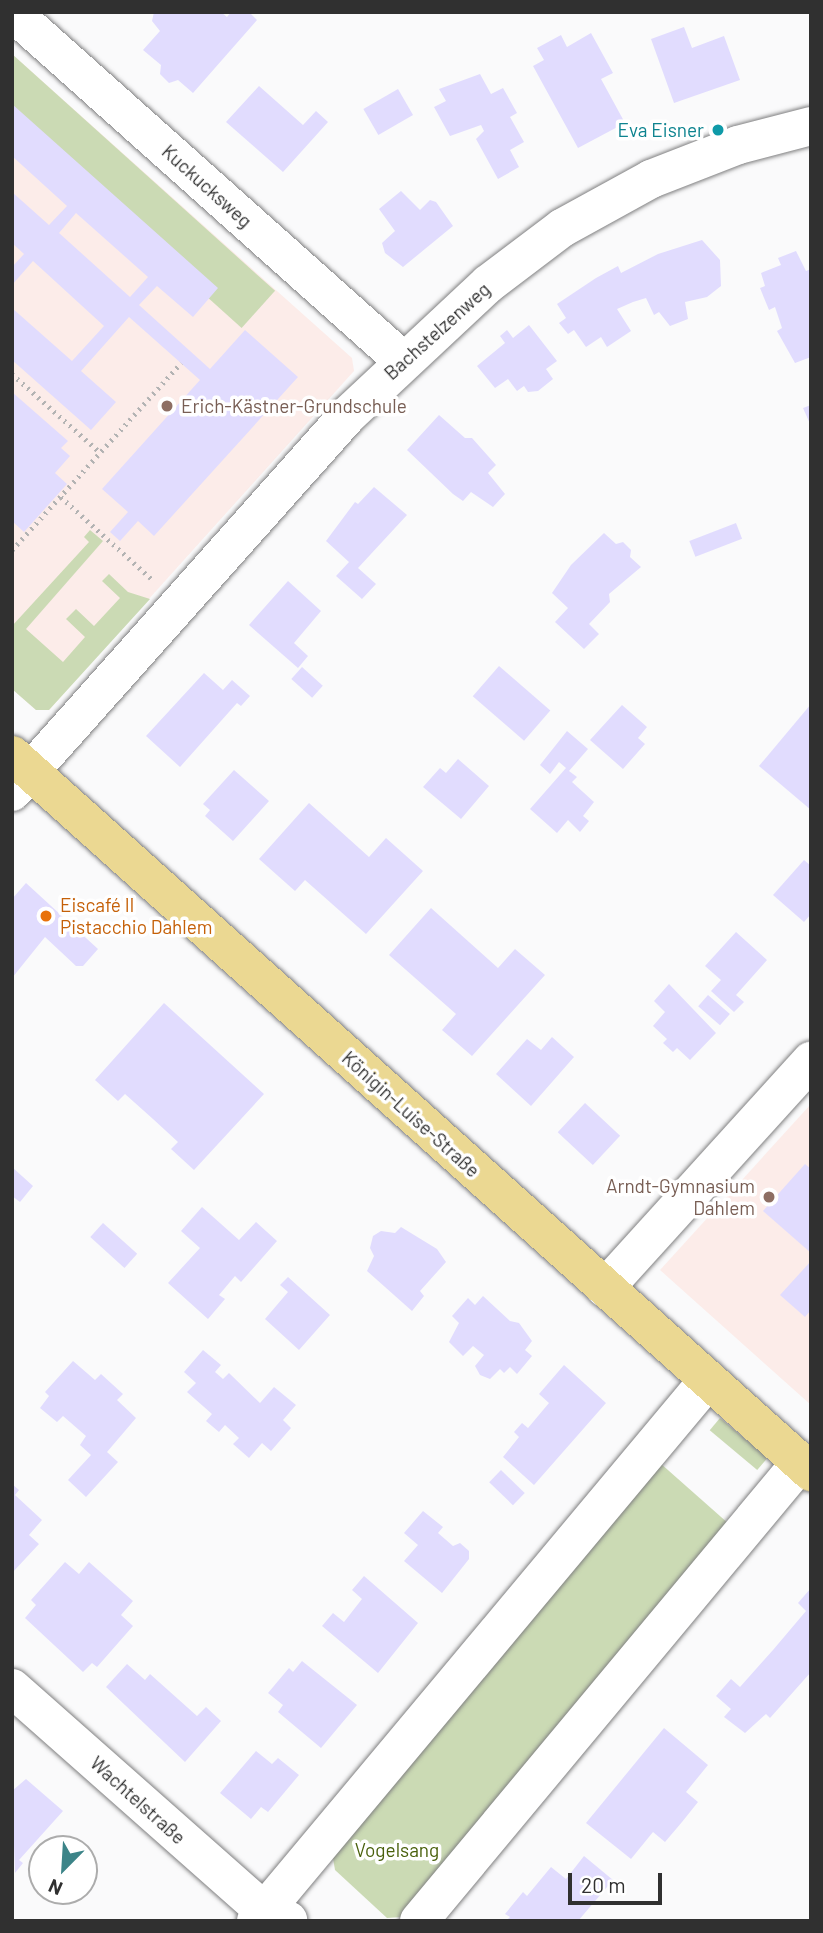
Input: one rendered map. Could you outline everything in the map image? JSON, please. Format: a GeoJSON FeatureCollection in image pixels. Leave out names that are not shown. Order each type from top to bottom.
{"type":"FeatureCollection","features":[{"type":"Feature","properties":{"kind":"main road","name":"Königin-Luise-Straße"},"geometry":{"type":"LineString","coordinates":[[18,772],[605,1288],[805,1468]]}},
{"type":"Feature","properties":{"kind":"street","name":"Kuckucksweg"},"geometry":{"type":"LineString","coordinates":[[12,12],[402,360]]}},
{"type":"Feature","properties":{"kind":"street","name":"Bachstelzenweg"},"geometry":{"type":"LineString","coordinates":[[18,772],[402,360],[488,284],[562,228],[650,179],[738,145],[811,126]]}},
{"type":"Feature","properties":{"kind":"street"},"geometry":{"type":"LineString","coordinates":[[605,1288],[811,1061]]}},
{"type":"Feature","properties":{"kind":"street"},"geometry":{"type":"LineString","coordinates":[[271,1918],[708,1380]]}},
{"type":"Feature","properties":{"kind":"street"},"geometry":{"type":"LineString","coordinates":[[419,1921],[805,1468]]}},
{"type":"Feature","properties":{"kind":"street","name":"Wachtelstraße"},"geometry":{"type":"LineString","coordinates":[[12,1688],[271,1918]]}},
{"type":"Feature","properties":{"kind":"path"},"geometry":{"type":"LineString","coordinates":[[12,550],[181,363]]}},
{"type":"Feature","properties":{"kind":"path"},"geometry":{"type":"LineString","coordinates":[[12,374],[100,452]]}},
{"type":"Feature","properties":{"kind":"path"},"geometry":{"type":"LineString","coordinates":[[61,497],[164,590]]}},
{"type":"Feature","properties":{"kind":"shaded area","name":"Erich-Kästner-Grundschule"},"geometry":{"type":"Polygon","coordinates":[[[12,54],[352,358],[354,371],[49,710],[36,710],[12,689],[12,54]]]}},
{"type":"Feature","properties":{"kind":"shaded area","name":"Arndt-Gymnasium Dahlem"},"geometry":{"type":"Polygon","coordinates":[[[811,1104],[811,1405],[660,1270],[811,1104]]]}},
{"type":"Feature","properties":{"kind":"green space"},"geometry":{"type":"Polygon","coordinates":[[[12,54],[275,291],[242,328],[12,121],[12,54]]]}},
{"type":"Feature","properties":{"kind":"green space"},"geometry":{"type":"Polygon","coordinates":[[[90,530],[103,541],[26,629],[63,662],[85,637],[66,619],[76,609],[94,626],[120,598],[102,581],[109,574],[128,592],[150,599],[49,710],[36,710],[12,689],[12,626],[89,542],[84,537],[90,530]]]}},
{"type":"Feature","properties":{"kind":"green space"},"geometry":{"type":"Polygon","coordinates":[[[720,1418],[767,1458],[757,1470],[710,1430],[720,1418]]]}},
{"type":"Feature","properties":{"kind":"green space","name":"Vogelsang"},"geometry":{"type":"Polygon","coordinates":[[[660,1463],[729,1524],[401,1917],[387,1918],[335,1870],[333,1858],[660,1463]]]}},
{"type":"Feature","properties":{"kind":"building"},"geometry":{"type":"Polygon","coordinates":[[[154,12],[221,12],[227,17],[231,12],[249,12],[257,20],[193,93],[178,80],[169,83],[160,74],[161,65],[143,50],[160,31],[152,21],[154,12]]]}},
{"type":"Feature","properties":{"kind":"building"},"geometry":{"type":"Polygon","coordinates":[[[684,27],[692,48],[724,36],[740,80],[674,103],[651,39],[684,27]]]}},
{"type":"Feature","properties":{"kind":"building"},"geometry":{"type":"Polygon","coordinates":[[[591,33],[613,73],[601,79],[625,123],[578,148],[533,66],[544,60],[537,48],[561,35],[567,47],[591,33]]]}},
{"type":"Feature","properties":{"kind":"building"},"geometry":{"type":"Polygon","coordinates":[[[480,74],[491,94],[503,88],[517,113],[510,117],[524,142],[510,150],[519,167],[498,179],[476,139],[484,131],[481,125],[450,136],[434,107],[446,101],[439,89],[480,74]]]}},
{"type":"Feature","properties":{"kind":"building"},"geometry":{"type":"Polygon","coordinates":[[[259,86],[303,125],[316,111],[328,122],[283,172],[226,122],[259,86]]]}},
{"type":"Feature","properties":{"kind":"building"},"geometry":{"type":"Polygon","coordinates":[[[398,89],[413,115],[378,135],[363,109],[398,89]]]}},
{"type":"Feature","properties":{"kind":"building"},"geometry":{"type":"Polygon","coordinates":[[[12,104],[218,288],[193,317],[157,286],[139,305],[210,369],[245,330],[298,377],[154,536],[138,521],[120,541],[110,532],[128,512],[102,489],[200,380],[129,317],[81,371],[116,402],[91,430],[12,360],[12,308],[72,361],[104,326],[33,261],[12,285],[12,267],[24,254],[12,243],[12,192],[49,225],[67,206],[12,156],[12,104]],[[76,213],[59,233],[130,297],[148,277],[76,213]]]}},
{"type":"Feature","properties":{"kind":"building"},"geometry":{"type":"Polygon","coordinates":[[[401,191],[420,210],[430,200],[436,202],[453,226],[403,267],[385,253],[382,243],[395,231],[379,209],[401,191]]]}},
{"type":"Feature","properties":{"kind":"building"},"geometry":{"type":"Polygon","coordinates":[[[702,240],[720,260],[721,286],[707,297],[685,302],[688,319],[670,326],[659,312],[654,315],[646,298],[633,302],[617,309],[631,331],[607,347],[601,337],[586,347],[574,330],[568,334],[559,323],[566,318],[557,304],[596,278],[618,266],[621,273],[658,254],[702,240]]]}},
{"type":"Feature","properties":{"kind":"building"},"geometry":{"type":"Polygon","coordinates":[[[796,251],[806,271],[811,269],[811,357],[795,363],[777,331],[782,328],[775,307],[769,310],[760,288],[765,286],[761,273],[781,265],[778,258],[796,251]]]}},
{"type":"Feature","properties":{"kind":"building"},"geometry":{"type":"Polygon","coordinates":[[[529,325],[557,361],[546,369],[553,379],[538,391],[528,392],[524,386],[517,391],[508,379],[495,388],[477,366],[505,343],[500,336],[507,330],[513,338],[529,325]]]}},
{"type":"Feature","properties":{"kind":"building"},"geometry":{"type":"Polygon","coordinates":[[[12,392],[68,441],[61,448],[70,456],[55,473],[67,484],[24,532],[12,521],[12,392]]]}},
{"type":"Feature","properties":{"kind":"building"},"geometry":{"type":"Polygon","coordinates":[[[811,405],[811,426],[803,408],[811,405]]]}},
{"type":"Feature","properties":{"kind":"building"},"geometry":{"type":"Polygon","coordinates":[[[439,415],[465,438],[472,438],[496,465],[488,473],[505,494],[493,507],[471,492],[463,501],[407,450],[439,415]]]}},
{"type":"Feature","properties":{"kind":"building"},"geometry":{"type":"Polygon","coordinates":[[[374,487],[407,515],[358,568],[376,584],[362,599],[336,576],[349,562],[326,541],[355,502],[358,504],[374,487]]]}},
{"type":"Feature","properties":{"kind":"building"},"geometry":{"type":"Polygon","coordinates":[[[736,523],[742,539],[695,557],[689,541],[736,523]]]}},
{"type":"Feature","properties":{"kind":"building"},"geometry":{"type":"Polygon","coordinates":[[[604,533],[616,544],[623,542],[631,550],[630,557],[641,567],[609,594],[610,602],[589,624],[599,634],[584,649],[555,622],[568,608],[552,593],[571,565],[604,533]]]}},
{"type":"Feature","properties":{"kind":"building"},"geometry":{"type":"Polygon","coordinates":[[[288,581],[321,611],[294,643],[308,656],[298,668],[249,625],[288,581]]]}},
{"type":"Feature","properties":{"kind":"building"},"geometry":{"type":"Polygon","coordinates":[[[499,666],[550,711],[524,741],[473,696],[499,666]]]}},
{"type":"Feature","properties":{"kind":"building"},"geometry":{"type":"Polygon","coordinates":[[[302,667],[323,686],[312,698],[291,679],[302,667]]]}},
{"type":"Feature","properties":{"kind":"building"},"geometry":{"type":"Polygon","coordinates":[[[204,673],[223,690],[232,680],[250,696],[241,706],[237,703],[180,767],[146,736],[204,673]]]}},
{"type":"Feature","properties":{"kind":"building"},"geometry":{"type":"Polygon","coordinates":[[[811,704],[811,810],[759,766],[811,704]]]}},
{"type":"Feature","properties":{"kind":"building"},"geometry":{"type":"Polygon","coordinates":[[[622,705],[647,727],[638,738],[645,744],[623,769],[590,740],[622,705]]]}},
{"type":"Feature","properties":{"kind":"building"},"geometry":{"type":"Polygon","coordinates":[[[567,731],[588,749],[569,771],[577,777],[572,782],[594,802],[583,816],[589,821],[580,832],[568,820],[557,833],[530,809],[566,768],[559,762],[550,774],[540,765],[567,731]]]}},
{"type":"Feature","properties":{"kind":"building"},"geometry":{"type":"Polygon","coordinates":[[[458,759],[489,786],[461,819],[423,787],[440,768],[446,773],[458,759]]]}},
{"type":"Feature","properties":{"kind":"building"},"geometry":{"type":"Polygon","coordinates":[[[234,770],[269,801],[233,841],[205,816],[210,810],[203,804],[234,770]]]}},
{"type":"Feature","properties":{"kind":"building"},"geometry":{"type":"Polygon","coordinates":[[[309,803],[369,857],[386,838],[423,871],[366,934],[305,880],[295,891],[259,859],[309,803]]]}},
{"type":"Feature","properties":{"kind":"building"},"geometry":{"type":"Polygon","coordinates":[[[804,860],[811,866],[811,914],[804,922],[773,895],[804,860]]]}},
{"type":"Feature","properties":{"kind":"building"},"geometry":{"type":"Polygon","coordinates":[[[26,883],[98,949],[83,966],[76,966],[45,937],[12,978],[12,899],[26,883]]]}},
{"type":"Feature","properties":{"kind":"building"},"geometry":{"type":"Polygon","coordinates":[[[431,908],[498,968],[515,949],[545,975],[472,1056],[442,1030],[456,1014],[389,955],[431,908]]]}},
{"type":"Feature","properties":{"kind":"building"},"geometry":{"type":"Polygon","coordinates":[[[736,932],[767,960],[736,995],[744,1002],[734,1012],[711,991],[721,980],[705,966],[736,932]]]}},
{"type":"Feature","properties":{"kind":"building"},"geometry":{"type":"Polygon","coordinates":[[[669,984],[716,1033],[690,1060],[677,1048],[673,1052],[663,1043],[667,1039],[653,1026],[665,1012],[654,1001],[669,984]]]}},
{"type":"Feature","properties":{"kind":"building"},"geometry":{"type":"Polygon","coordinates":[[[708,995],[730,1014],[720,1025],[698,1006],[708,995]]]}},
{"type":"Feature","properties":{"kind":"building"},"geometry":{"type":"Polygon","coordinates":[[[164,1003],[264,1094],[194,1170],[171,1149],[178,1142],[153,1119],[125,1094],[118,1101],[95,1080],[164,1003]]]}},
{"type":"Feature","properties":{"kind":"building"},"geometry":{"type":"Polygon","coordinates":[[[552,1037],[574,1057],[531,1106],[496,1074],[527,1039],[541,1050],[552,1037]]]}},
{"type":"Feature","properties":{"kind":"building"},"geometry":{"type":"Polygon","coordinates":[[[585,1103],[620,1136],[593,1165],[558,1132],[585,1103]]]}},
{"type":"Feature","properties":{"kind":"building"},"geometry":{"type":"Polygon","coordinates":[[[805,1164],[811,1169],[811,1253],[763,1211],[805,1164]]]}},
{"type":"Feature","properties":{"kind":"building"},"geometry":{"type":"Polygon","coordinates":[[[12,1167],[33,1186],[20,1202],[12,1196],[12,1167]]]}},
{"type":"Feature","properties":{"kind":"building"},"geometry":{"type":"Polygon","coordinates":[[[202,1207],[239,1240],[256,1222],[277,1241],[241,1282],[235,1276],[219,1295],[225,1299],[208,1319],[168,1283],[200,1248],[181,1231],[202,1207]]]}},
{"type":"Feature","properties":{"kind":"building"},"geometry":{"type":"Polygon","coordinates":[[[103,1223],[137,1254],[124,1268],[90,1237],[103,1223]]]}},
{"type":"Feature","properties":{"kind":"building"},"geometry":{"type":"Polygon","coordinates":[[[401,1227],[437,1249],[446,1262],[420,1291],[424,1296],[412,1311],[367,1271],[374,1256],[370,1248],[373,1236],[381,1231],[395,1233],[401,1227]]]}},
{"type":"Feature","properties":{"kind":"building"},"geometry":{"type":"Polygon","coordinates":[[[811,1261],[811,1310],[805,1317],[780,1295],[811,1261]]]}},
{"type":"Feature","properties":{"kind":"building"},"geometry":{"type":"Polygon","coordinates":[[[288,1277],[330,1315],[299,1350],[265,1319],[288,1292],[280,1285],[288,1277]]]}},
{"type":"Feature","properties":{"kind":"building"},"geometry":{"type":"Polygon","coordinates":[[[483,1296],[510,1321],[519,1323],[532,1341],[525,1350],[532,1356],[517,1374],[510,1367],[504,1373],[500,1369],[490,1379],[480,1375],[475,1366],[484,1355],[473,1346],[463,1356],[449,1342],[459,1323],[452,1316],[468,1298],[475,1305],[483,1296]]]}},
{"type":"Feature","properties":{"kind":"building"},"geometry":{"type":"Polygon","coordinates":[[[203,1350],[221,1365],[215,1372],[223,1379],[229,1373],[260,1403],[274,1387],[296,1405],[283,1420],[291,1428],[271,1451],[262,1443],[249,1458],[233,1444],[239,1438],[225,1425],[219,1432],[206,1421],[212,1414],[187,1392],[196,1383],[184,1372],[203,1350]]]}},
{"type":"Feature","properties":{"kind":"building"},"geometry":{"type":"Polygon","coordinates":[[[73,1361],[95,1380],[101,1374],[123,1394],[117,1400],[136,1418],[107,1452],[118,1462],[86,1497],[68,1480],[91,1455],[80,1445],[86,1436],[63,1416],[57,1422],[40,1408],[49,1396],[45,1392],[73,1361]]]}},
{"type":"Feature","properties":{"kind":"building"},"geometry":{"type":"Polygon","coordinates":[[[564,1365],[606,1403],[534,1485],[503,1457],[519,1437],[514,1432],[522,1423],[528,1428],[549,1403],[539,1394],[564,1365]]]}},
{"type":"Feature","properties":{"kind":"building"},"geometry":{"type":"Polygon","coordinates":[[[501,1470],[525,1493],[513,1505],[489,1482],[501,1470]]]}},
{"type":"Feature","properties":{"kind":"building"},"geometry":{"type":"Polygon","coordinates":[[[12,1484],[19,1490],[15,1495],[42,1520],[29,1535],[39,1544],[12,1573],[12,1484]]]}},
{"type":"Feature","properties":{"kind":"building"},"geometry":{"type":"Polygon","coordinates":[[[423,1511],[443,1527],[438,1533],[453,1546],[460,1543],[469,1551],[469,1559],[442,1593],[404,1561],[418,1545],[404,1533],[423,1511]]]}},
{"type":"Feature","properties":{"kind":"building"},"geometry":{"type":"Polygon","coordinates":[[[65,1562],[79,1574],[89,1562],[133,1601],[121,1615],[133,1626],[97,1667],[92,1663],[83,1672],[25,1618],[36,1605],[31,1600],[65,1562]]]}},
{"type":"Feature","properties":{"kind":"building"},"geometry":{"type":"Polygon","coordinates":[[[364,1576],[418,1623],[378,1673],[322,1626],[333,1613],[344,1622],[362,1599],[352,1590],[364,1576]]]}},
{"type":"Feature","properties":{"kind":"building"},"geometry":{"type":"Polygon","coordinates":[[[811,1588],[811,1672],[770,1718],[766,1714],[745,1733],[724,1717],[731,1709],[716,1696],[731,1679],[740,1687],[773,1650],[806,1611],[798,1603],[811,1588]]]}},
{"type":"Feature","properties":{"kind":"building"},"geometry":{"type":"Polygon","coordinates":[[[302,1661],[357,1705],[321,1748],[278,1712],[283,1705],[268,1693],[289,1668],[293,1672],[302,1661]]]}},
{"type":"Feature","properties":{"kind":"building"},"geometry":{"type":"Polygon","coordinates":[[[127,1664],[145,1680],[150,1674],[197,1716],[206,1707],[221,1721],[185,1762],[106,1687],[127,1664]]]}},
{"type":"Feature","properties":{"kind":"building"},"geometry":{"type":"Polygon","coordinates":[[[664,1728],[708,1765],[686,1792],[698,1802],[682,1822],[665,1842],[653,1832],[631,1859],[586,1823],[664,1728]]]}},
{"type":"Feature","properties":{"kind":"building"},"geometry":{"type":"Polygon","coordinates":[[[256,1751],[272,1764],[278,1758],[299,1775],[268,1812],[261,1807],[251,1819],[220,1793],[256,1751]]]}},
{"type":"Feature","properties":{"kind":"building"},"geometry":{"type":"Polygon","coordinates":[[[26,1779],[63,1811],[41,1835],[28,1835],[28,1850],[19,1860],[23,1863],[15,1873],[12,1791],[26,1779]]]}},
{"type":"Feature","properties":{"kind":"building"},"geometry":{"type":"Polygon","coordinates":[[[584,1856],[613,1880],[578,1921],[506,1921],[510,1917],[505,1914],[523,1892],[527,1896],[551,1867],[566,1879],[584,1856]]]}},
{"type":"Feature","properties":{"kind":"place","name":"Eva Eisner"},"geometry":{"type":"Point","coordinates":[718,130]}},
{"type":"Feature","properties":{"kind":"place","name":"Erich-Kästner-Grundschule"},"geometry":{"type":"Point","coordinates":[167,406]}},
{"type":"Feature","properties":{"kind":"place","name":"Eiscafé Il Pistacchio Dahlem"},"geometry":{"type":"Point","coordinates":[46,916]}},
{"type":"Feature","properties":{"kind":"place","name":"Arndt-Gymnasium Dahlem"},"geometry":{"type":"Point","coordinates":[769,1197]}}]}
